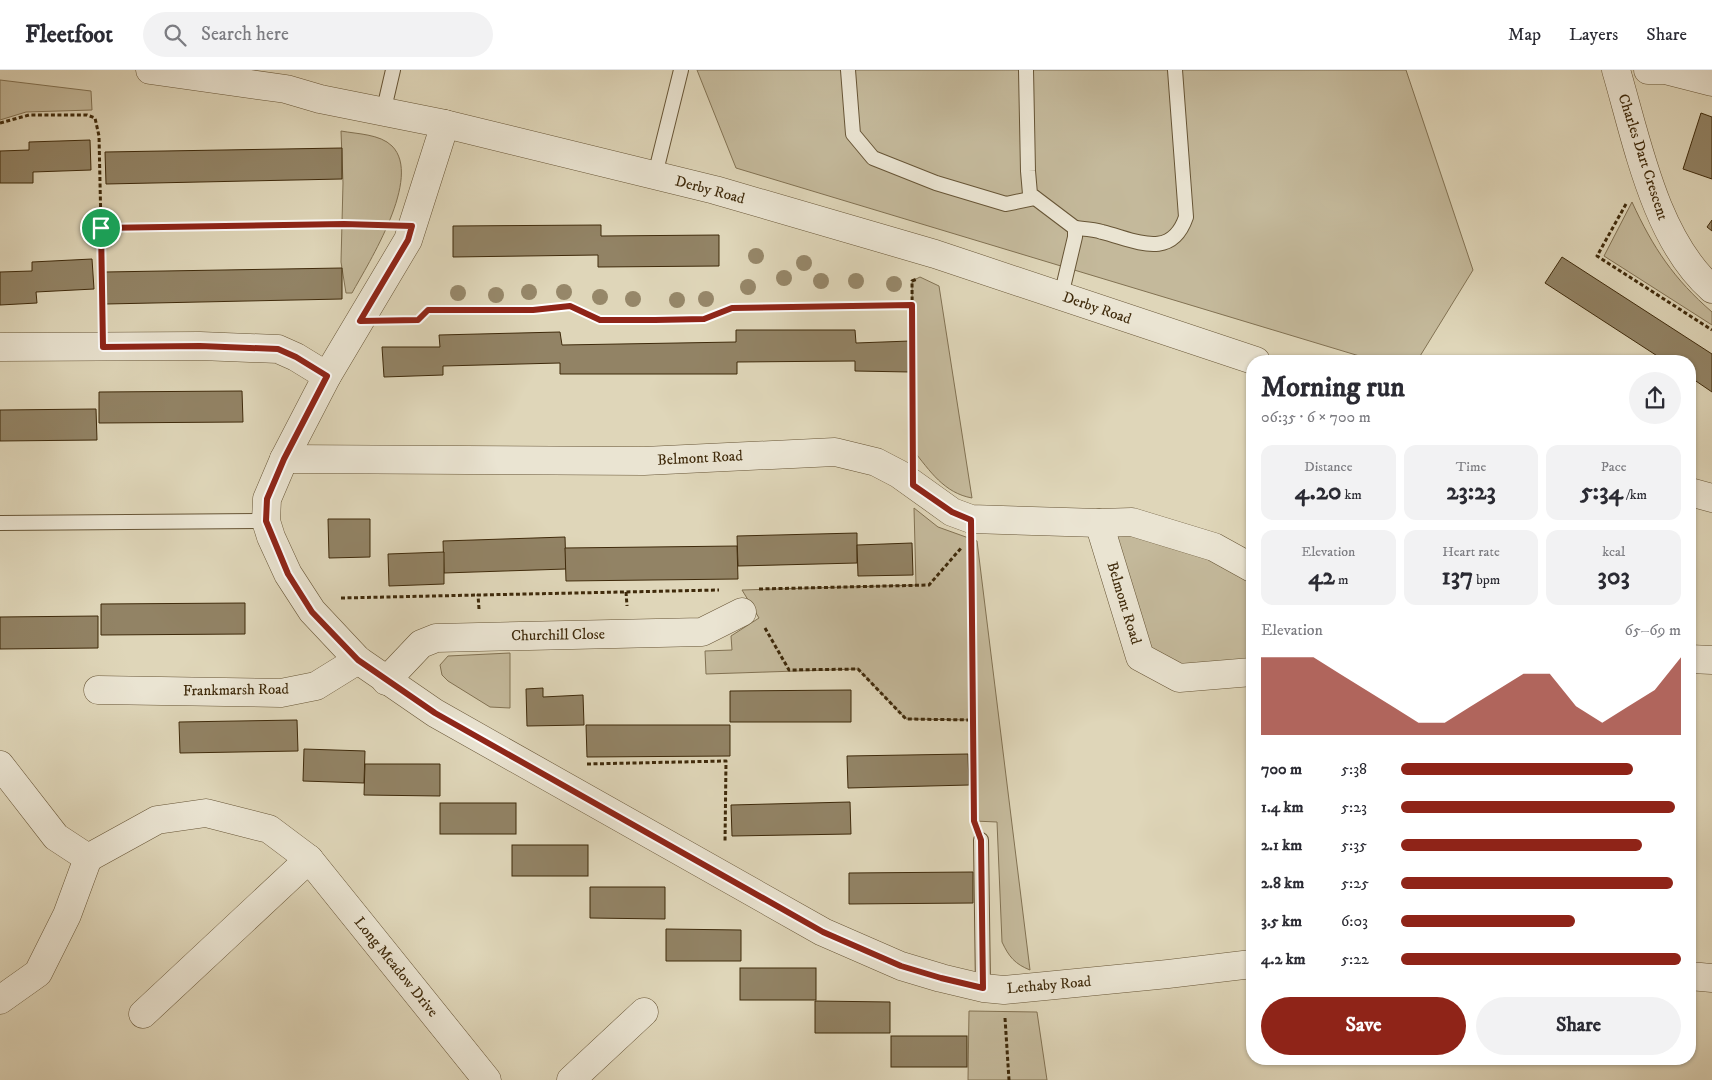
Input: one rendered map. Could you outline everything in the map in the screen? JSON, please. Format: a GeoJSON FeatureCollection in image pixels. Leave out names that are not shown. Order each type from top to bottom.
{"type":"FeatureCollection","features":[{"type":"Feature","properties":{"kind":"street","name":"Derby Road"},"geometry":{"type":"LineString","coordinates":[[150,70],[286,89],[320,99],[445,124],[715,190],[935,254],[1246,358]]}},
{"type":"Feature","properties":{"kind":"street"},"geometry":{"type":"LineString","coordinates":[[240,70],[286,89]]}},
{"type":"Feature","properties":{"kind":"street","name":"Charles Dart Crescent"},"geometry":{"type":"LineString","coordinates":[[1616,70],[1661,218],[1676,245],[1712,289]]}},
{"type":"Feature","properties":{"kind":"street"},"geometry":{"type":"LineString","coordinates":[[1648,70],[1665,70],[1712,82]]}},
{"type":"Feature","properties":{"kind":"street"},"geometry":{"type":"LineString","coordinates":[[358,660],[312,612],[284,566],[266,521],[267,499],[284,459],[327,376],[408,240],[445,124]]}},
{"type":"Feature","properties":{"kind":"street"},"geometry":{"type":"LineString","coordinates":[[0,347],[200,346],[278,349],[296,357],[327,376]]}},
{"type":"Feature","properties":{"kind":"street","name":"Belmont Road"},"geometry":{"type":"LineString","coordinates":[[284,459],[644,461],[835,452],[876,462],[900,474],[971,528],[1132,522],[1214,547],[1246,565]]}},
{"type":"Feature","properties":{"kind":"street"},"geometry":{"type":"LineString","coordinates":[[1696,494],[1712,498]]}},
{"type":"Feature","properties":{"kind":"street","name":"Belmont Road"},"geometry":{"type":"LineString","coordinates":[[1099,523],[1140,657],[1179,678],[1246,672]]}},
{"type":"Feature","properties":{"kind":"street","name":"Churchill Close"},"geometry":{"type":"LineString","coordinates":[[386,681],[421,644],[436,638],[702,632],[753,609]]}},
{"type":"Feature","properties":{"kind":"street"},"geometry":{"type":"LineString","coordinates":[[1696,659],[1712,660]]}},
{"type":"Feature","properties":{"kind":"street","name":"Lethaby Road"},"geometry":{"type":"LineString","coordinates":[[358,660],[435,713],[832,936],[901,966],[941,978],[993,989],[1168,974],[1246,965]]}},
{"type":"Feature","properties":{"kind":"street","name":"Frankmarsh Road"},"geometry":{"type":"LineString","coordinates":[[98,690],[281,693],[316,686],[358,660]]}},
{"type":"Feature","properties":{"kind":"street"},"geometry":{"type":"LineString","coordinates":[[0,765],[56,837],[88,858],[67,916],[38,973],[0,1000]]}},
{"type":"Feature","properties":{"kind":"street","name":"Long Meadow Drive"},"geometry":{"type":"LineString","coordinates":[[88,858],[157,820],[206,813],[269,829],[310,859],[482,1078]]}},
{"type":"Feature","properties":{"kind":"street"},"geometry":{"type":"LineString","coordinates":[[143,1014],[310,859]]}},
{"type":"Feature","properties":{"kind":"street"},"geometry":{"type":"LineString","coordinates":[[1696,977],[1712,978]]}},
{"type":"Feature","properties":{"kind":"street"},"geometry":{"type":"LineString","coordinates":[[571,1080],[644,1012]]}},
{"type":"Feature","properties":{"kind":"lane"},"geometry":{"type":"LineString","coordinates":[[383,112],[393,70]]}},
{"type":"Feature","properties":{"kind":"lane"},"geometry":{"type":"LineString","coordinates":[[655,175],[681,70]]}},
{"type":"Feature","properties":{"kind":"lane"},"geometry":{"type":"LineString","coordinates":[[848,70],[853,134],[873,158],[936,183],[1006,204],[1035,198]]}},
{"type":"Feature","properties":{"kind":"lane"},"geometry":{"type":"LineString","coordinates":[[1026,70],[1030,194],[1075,228],[1100,231],[1152,245],[1165,243],[1176,237],[1186,217],[1175,70]]}},
{"type":"Feature","properties":{"kind":"lane"},"geometry":{"type":"LineString","coordinates":[[1061,296],[1075,236],[1075,228]]}},
{"type":"Feature","properties":{"kind":"lane"},"geometry":{"type":"LineString","coordinates":[[0,523],[266,521]]}},
{"type":"Feature","properties":{"kind":"lane"},"geometry":{"type":"LineString","coordinates":[[981,840],[993,989]]}},
{"type":"Feature","properties":{"kind":"path"},"geometry":{"type":"LineString","coordinates":[[0,123],[29,115],[87,115],[95,118],[99,136],[103,347]]}},
{"type":"Feature","properties":{"kind":"path"},"geometry":{"type":"LineString","coordinates":[[1646,168],[1597,256],[1712,330]]}},
{"type":"Feature","properties":{"kind":"path"},"geometry":{"type":"LineString","coordinates":[[101,228],[334,224],[412,226]]}},
{"type":"Feature","properties":{"kind":"path"},"geometry":{"type":"LineString","coordinates":[[913,485],[912,282],[930,272],[935,254]]}},
{"type":"Feature","properties":{"kind":"path"},"geometry":{"type":"LineString","coordinates":[[360,321],[418,320],[428,310],[533,310],[570,306],[600,320],[655,320],[704,319],[732,308],[912,305]]}},
{"type":"Feature","properties":{"kind":"path"},"geometry":{"type":"LineString","coordinates":[[971,528],[929,585],[753,609],[789,670],[858,669],[906,719],[973,720]]}},
{"type":"Feature","properties":{"kind":"path"},"geometry":{"type":"LineString","coordinates":[[971,528],[974,821],[981,840]]}},
{"type":"Feature","properties":{"kind":"path"},"geometry":{"type":"LineString","coordinates":[[304,598],[723,590]]}},
{"type":"Feature","properties":{"kind":"path"},"geometry":{"type":"LineString","coordinates":[[478,595],[482,637]]}},
{"type":"Feature","properties":{"kind":"path"},"geometry":{"type":"LineString","coordinates":[[560,783],[574,765],[726,761],[725,876]]}},
{"type":"Feature","properties":{"kind":"path"},"geometry":{"type":"LineString","coordinates":[[993,989],[1009,1080]]}},
{"type":"Feature","properties":{"kind":"shaded area"},"geometry":{"type":"Polygon","coordinates":[[[697,70],[1406,70],[1473,270],[1421,355],[1356,355],[736,168],[697,70]]]}},
{"type":"Feature","properties":{"kind":"shaded area"},"geometry":{"type":"Polygon","coordinates":[[[0,80],[91,91],[92,110],[26,112],[0,120],[0,80]]]}},
{"type":"Feature","properties":{"kind":"shaded area"},"geometry":{"type":"Polygon","coordinates":[[[341,131],[381,139],[392,146],[400,160],[401,178],[390,219],[352,293],[346,293],[341,262],[343,183],[341,131]]]}},
{"type":"Feature","properties":{"kind":"shaded area"},"geometry":{"type":"Polygon","coordinates":[[[1632,202],[1648,234],[1666,262],[1686,287],[1712,312],[1712,325],[1604,256],[1632,202]]]}},
{"type":"Feature","properties":{"kind":"shaded area"},"geometry":{"type":"Polygon","coordinates":[[[920,277],[939,286],[972,498],[953,491],[938,480],[913,450],[912,281],[920,277]]]}},
{"type":"Feature","properties":{"kind":"shaded area"},"geometry":{"type":"Polygon","coordinates":[[[914,508],[938,527],[977,541],[1030,970],[1013,959],[1002,942],[997,822],[974,821],[973,720],[906,719],[858,669],[706,674],[705,651],[732,650],[731,636],[759,618],[742,590],[916,585],[914,508]]]}},
{"type":"Feature","properties":{"kind":"shaded area"},"geometry":{"type":"Polygon","coordinates":[[[1100,524],[1246,567],[1246,671],[1179,677],[1141,657],[1100,524]]]}},
{"type":"Feature","properties":{"kind":"shaded area"},"geometry":{"type":"Polygon","coordinates":[[[510,653],[510,708],[490,707],[448,681],[442,675],[440,665],[448,656],[510,653]]]}},
{"type":"Feature","properties":{"kind":"shaded area"},"geometry":{"type":"Polygon","coordinates":[[[969,1011],[1037,1012],[1047,1080],[968,1080],[969,1011]]]}},
{"type":"Feature","properties":{"kind":"building"},"geometry":{"type":"Polygon","coordinates":[[[1701,113],[1712,117],[1712,179],[1683,169],[1701,113]]]}},
{"type":"Feature","properties":{"kind":"building"},"geometry":{"type":"Polygon","coordinates":[[[90,140],[91,170],[33,172],[33,183],[0,183],[0,151],[29,150],[29,142],[90,140]]]}},
{"type":"Feature","properties":{"kind":"building"},"geometry":{"type":"Polygon","coordinates":[[[342,148],[342,179],[106,184],[105,152],[342,148]]]}},
{"type":"Feature","properties":{"kind":"building"},"geometry":{"type":"Polygon","coordinates":[[[1712,220],[1712,231],[1707,227],[1712,220]]]}},
{"type":"Feature","properties":{"kind":"building"},"geometry":{"type":"Polygon","coordinates":[[[601,225],[601,236],[719,235],[719,266],[598,267],[598,255],[453,257],[453,226],[601,225]]]}},
{"type":"Feature","properties":{"kind":"building"},"geometry":{"type":"Polygon","coordinates":[[[1562,257],[1712,354],[1712,392],[1696,381],[1696,355],[1656,355],[1545,283],[1562,257]]]}},
{"type":"Feature","properties":{"kind":"building"},"geometry":{"type":"Polygon","coordinates":[[[92,259],[94,289],[36,292],[37,303],[0,305],[0,272],[32,271],[32,262],[92,259]]]}},
{"type":"Feature","properties":{"kind":"building"},"geometry":{"type":"Polygon","coordinates":[[[342,268],[342,299],[106,304],[105,272],[342,268]]]}},
{"type":"Feature","properties":{"kind":"building"},"geometry":{"type":"Polygon","coordinates":[[[736,330],[855,330],[856,343],[910,341],[910,372],[855,371],[855,361],[737,362],[737,374],[560,374],[560,363],[443,366],[443,375],[384,377],[382,347],[440,347],[439,335],[560,332],[562,345],[736,342],[736,330]]]}},
{"type":"Feature","properties":{"kind":"building"},"geometry":{"type":"Polygon","coordinates":[[[242,391],[243,422],[99,423],[99,392],[242,391]]]}},
{"type":"Feature","properties":{"kind":"building"},"geometry":{"type":"Polygon","coordinates":[[[96,409],[97,440],[0,441],[0,410],[96,409]]]}},
{"type":"Feature","properties":{"kind":"building"},"geometry":{"type":"Polygon","coordinates":[[[328,519],[370,519],[370,557],[329,558],[328,519]]]}},
{"type":"Feature","properties":{"kind":"building"},"geometry":{"type":"Polygon","coordinates":[[[857,533],[857,563],[738,566],[737,536],[857,533]]]}},
{"type":"Feature","properties":{"kind":"building"},"geometry":{"type":"Polygon","coordinates":[[[565,537],[566,569],[444,573],[443,541],[565,537]]]}},
{"type":"Feature","properties":{"kind":"building"},"geometry":{"type":"Polygon","coordinates":[[[912,543],[913,575],[858,576],[857,545],[912,543]]]}},
{"type":"Feature","properties":{"kind":"building"},"geometry":{"type":"Polygon","coordinates":[[[737,546],[738,579],[566,581],[565,548],[737,546]]]}},
{"type":"Feature","properties":{"kind":"building"},"geometry":{"type":"Polygon","coordinates":[[[444,552],[444,584],[389,586],[388,554],[444,552]]]}},
{"type":"Feature","properties":{"kind":"building"},"geometry":{"type":"Polygon","coordinates":[[[245,603],[245,634],[101,635],[101,604],[245,603]]]}},
{"type":"Feature","properties":{"kind":"building"},"geometry":{"type":"Polygon","coordinates":[[[98,616],[98,648],[0,649],[0,617],[98,616]]]}},
{"type":"Feature","properties":{"kind":"building"},"geometry":{"type":"Polygon","coordinates":[[[543,688],[543,697],[583,695],[584,725],[527,726],[526,689],[543,688]]]}},
{"type":"Feature","properties":{"kind":"building"},"geometry":{"type":"Polygon","coordinates":[[[851,690],[851,722],[730,722],[730,691],[851,690]]]}},
{"type":"Feature","properties":{"kind":"building"},"geometry":{"type":"Polygon","coordinates":[[[297,720],[298,751],[180,753],[179,722],[297,720]]]}},
{"type":"Feature","properties":{"kind":"building"},"geometry":{"type":"Polygon","coordinates":[[[586,725],[730,725],[730,756],[587,757],[586,725]]]}},
{"type":"Feature","properties":{"kind":"building"},"geometry":{"type":"Polygon","coordinates":[[[304,749],[365,751],[364,783],[303,781],[304,749]]]}},
{"type":"Feature","properties":{"kind":"building"},"geometry":{"type":"Polygon","coordinates":[[[968,754],[969,785],[848,788],[847,756],[968,754]]]}},
{"type":"Feature","properties":{"kind":"building"},"geometry":{"type":"Polygon","coordinates":[[[365,764],[440,764],[440,796],[364,795],[365,764]]]}},
{"type":"Feature","properties":{"kind":"building"},"geometry":{"type":"Polygon","coordinates":[[[850,802],[851,834],[732,836],[731,805],[850,802]]]}},
{"type":"Feature","properties":{"kind":"building"},"geometry":{"type":"Polygon","coordinates":[[[440,803],[516,803],[516,834],[440,834],[440,803]]]}},
{"type":"Feature","properties":{"kind":"building"},"geometry":{"type":"Polygon","coordinates":[[[512,845],[588,845],[588,876],[512,876],[512,845]]]}},
{"type":"Feature","properties":{"kind":"building"},"geometry":{"type":"Polygon","coordinates":[[[973,872],[973,903],[849,904],[849,873],[973,872]]]}},
{"type":"Feature","properties":{"kind":"building"},"geometry":{"type":"Polygon","coordinates":[[[590,887],[665,887],[665,919],[590,918],[590,887]]]}},
{"type":"Feature","properties":{"kind":"building"},"geometry":{"type":"Polygon","coordinates":[[[666,929],[741,930],[741,961],[666,961],[666,929]]]}},
{"type":"Feature","properties":{"kind":"building"},"geometry":{"type":"Polygon","coordinates":[[[740,968],[816,968],[816,1000],[740,1000],[740,968]]]}},
{"type":"Feature","properties":{"kind":"building"},"geometry":{"type":"Polygon","coordinates":[[[815,1001],[890,1002],[890,1033],[815,1033],[815,1001]]]}},
{"type":"Feature","properties":{"kind":"building"},"geometry":{"type":"Polygon","coordinates":[[[891,1036],[967,1036],[967,1067],[891,1067],[891,1036]]]}},
{"type":"Feature","properties":{"kind":"route"},"geometry":{"type":"LineString","coordinates":[[344,224],[412,226],[408,240],[360,321],[418,320],[428,310],[533,310],[570,306],[600,320],[655,320],[704,319],[732,308],[912,305],[913,485],[952,512],[971,520],[974,821],[981,840],[983,988],[901,966],[823,932],[435,713],[358,660],[312,612],[288,574],[276,550],[266,521],[267,499],[284,459],[327,376],[296,357],[278,349],[200,346],[103,347],[101,228],[344,224]]}}]}
